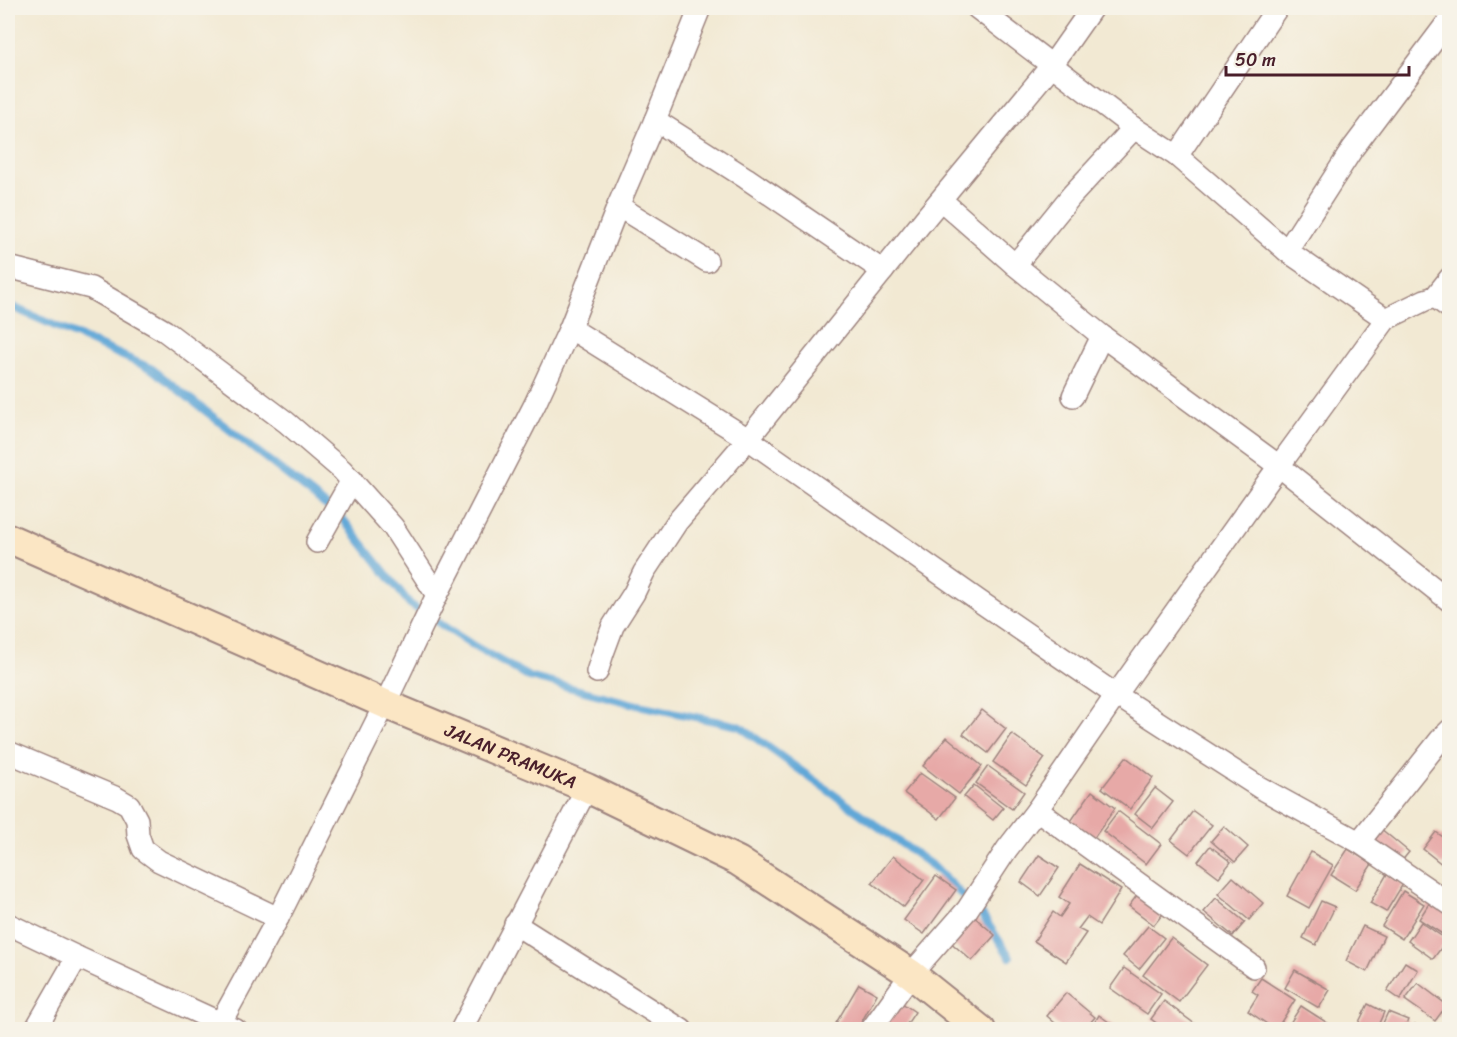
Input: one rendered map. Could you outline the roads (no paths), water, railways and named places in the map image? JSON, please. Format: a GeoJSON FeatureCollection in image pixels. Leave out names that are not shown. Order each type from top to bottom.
{"type":"FeatureCollection","features":[{"type":"Feature","properties":{"kind":"main road","name":"JALAN PRAMUKA"},"geometry":{"type":"LineString","coordinates":[[8,538],[385,704],[587,788],[738,861],[911,974],[981,1029]]}},
{"type":"Feature","properties":{"kind":"street"},"geometry":{"type":"LineString","coordinates":[[8,924],[229,1026],[278,918],[535,404],[570,328],[700,8]]}},
{"type":"Feature","properties":{"kind":"street"},"geometry":{"type":"LineString","coordinates":[[977,8],[1134,128],[1177,156],[1287,251],[1386,319]]}},
{"type":"Feature","properties":{"kind":"street"},"geometry":{"type":"LineString","coordinates":[[597,672],[613,626],[644,572],[677,522],[1053,65],[1092,8]]}},
{"type":"Feature","properties":{"kind":"street"},"geometry":{"type":"LineString","coordinates":[[1177,156],[1277,8]]}},
{"type":"Feature","properties":{"kind":"street"},"geometry":{"type":"LineString","coordinates":[[1287,251],[1353,148],[1449,19]]}},
{"type":"Feature","properties":{"kind":"street"},"geometry":{"type":"LineString","coordinates":[[656,120],[883,271]]}},
{"type":"Feature","properties":{"kind":"street"},"geometry":{"type":"LineString","coordinates":[[1015,264],[1072,195],[1134,128]]}},
{"type":"Feature","properties":{"kind":"street"},"geometry":{"type":"LineString","coordinates":[[941,200],[1102,336],[1279,466],[1449,601]]}},
{"type":"Feature","properties":{"kind":"street"},"geometry":{"type":"LineString","coordinates":[[618,206],[707,261]]}},
{"type":"Feature","properties":{"kind":"street"},"geometry":{"type":"LineString","coordinates":[[8,267],[91,288],[165,331],[286,422],[342,470],[393,527],[431,608]]}},
{"type":"Feature","properties":{"kind":"street"},"geometry":{"type":"LineString","coordinates":[[871,1029],[911,974],[968,910],[1007,849],[1386,319],[1425,300],[1442,303],[1449,278]]}},
{"type":"Feature","properties":{"kind":"street"},"geometry":{"type":"LineString","coordinates":[[570,328],[747,439],[1116,695],[1259,787],[1359,842],[1449,904]]}},
{"type":"Feature","properties":{"kind":"street"},"geometry":{"type":"LineString","coordinates":[[1073,396],[1102,336]]}},
{"type":"Feature","properties":{"kind":"street"},"geometry":{"type":"LineString","coordinates":[[317,542],[352,480]]}},
{"type":"Feature","properties":{"kind":"street"},"geometry":{"type":"LineString","coordinates":[[1359,842],[1449,730]]}},
{"type":"Feature","properties":{"kind":"street"},"geometry":{"type":"LineString","coordinates":[[8,752],[129,805],[136,820],[143,849],[159,861],[278,918]]}},
{"type":"Feature","properties":{"kind":"street"},"geometry":{"type":"LineString","coordinates":[[461,1029],[587,788]]}},
{"type":"Feature","properties":{"kind":"street"},"geometry":{"type":"LineString","coordinates":[[1037,810],[1254,967]]}},
{"type":"Feature","properties":{"kind":"street"},"geometry":{"type":"LineString","coordinates":[[516,924],[682,1029]]}},
{"type":"Feature","properties":{"kind":"street"},"geometry":{"type":"LineString","coordinates":[[35,1029],[77,957]]}},
{"type":"Feature","properties":{"kind":"waterway"},"geometry":{"type":"LineString","coordinates":[[8,305],[152,369],[342,518],[410,604],[474,646],[529,677],[638,705],[739,726],[934,867],[982,915],[1010,957]]}}]}
